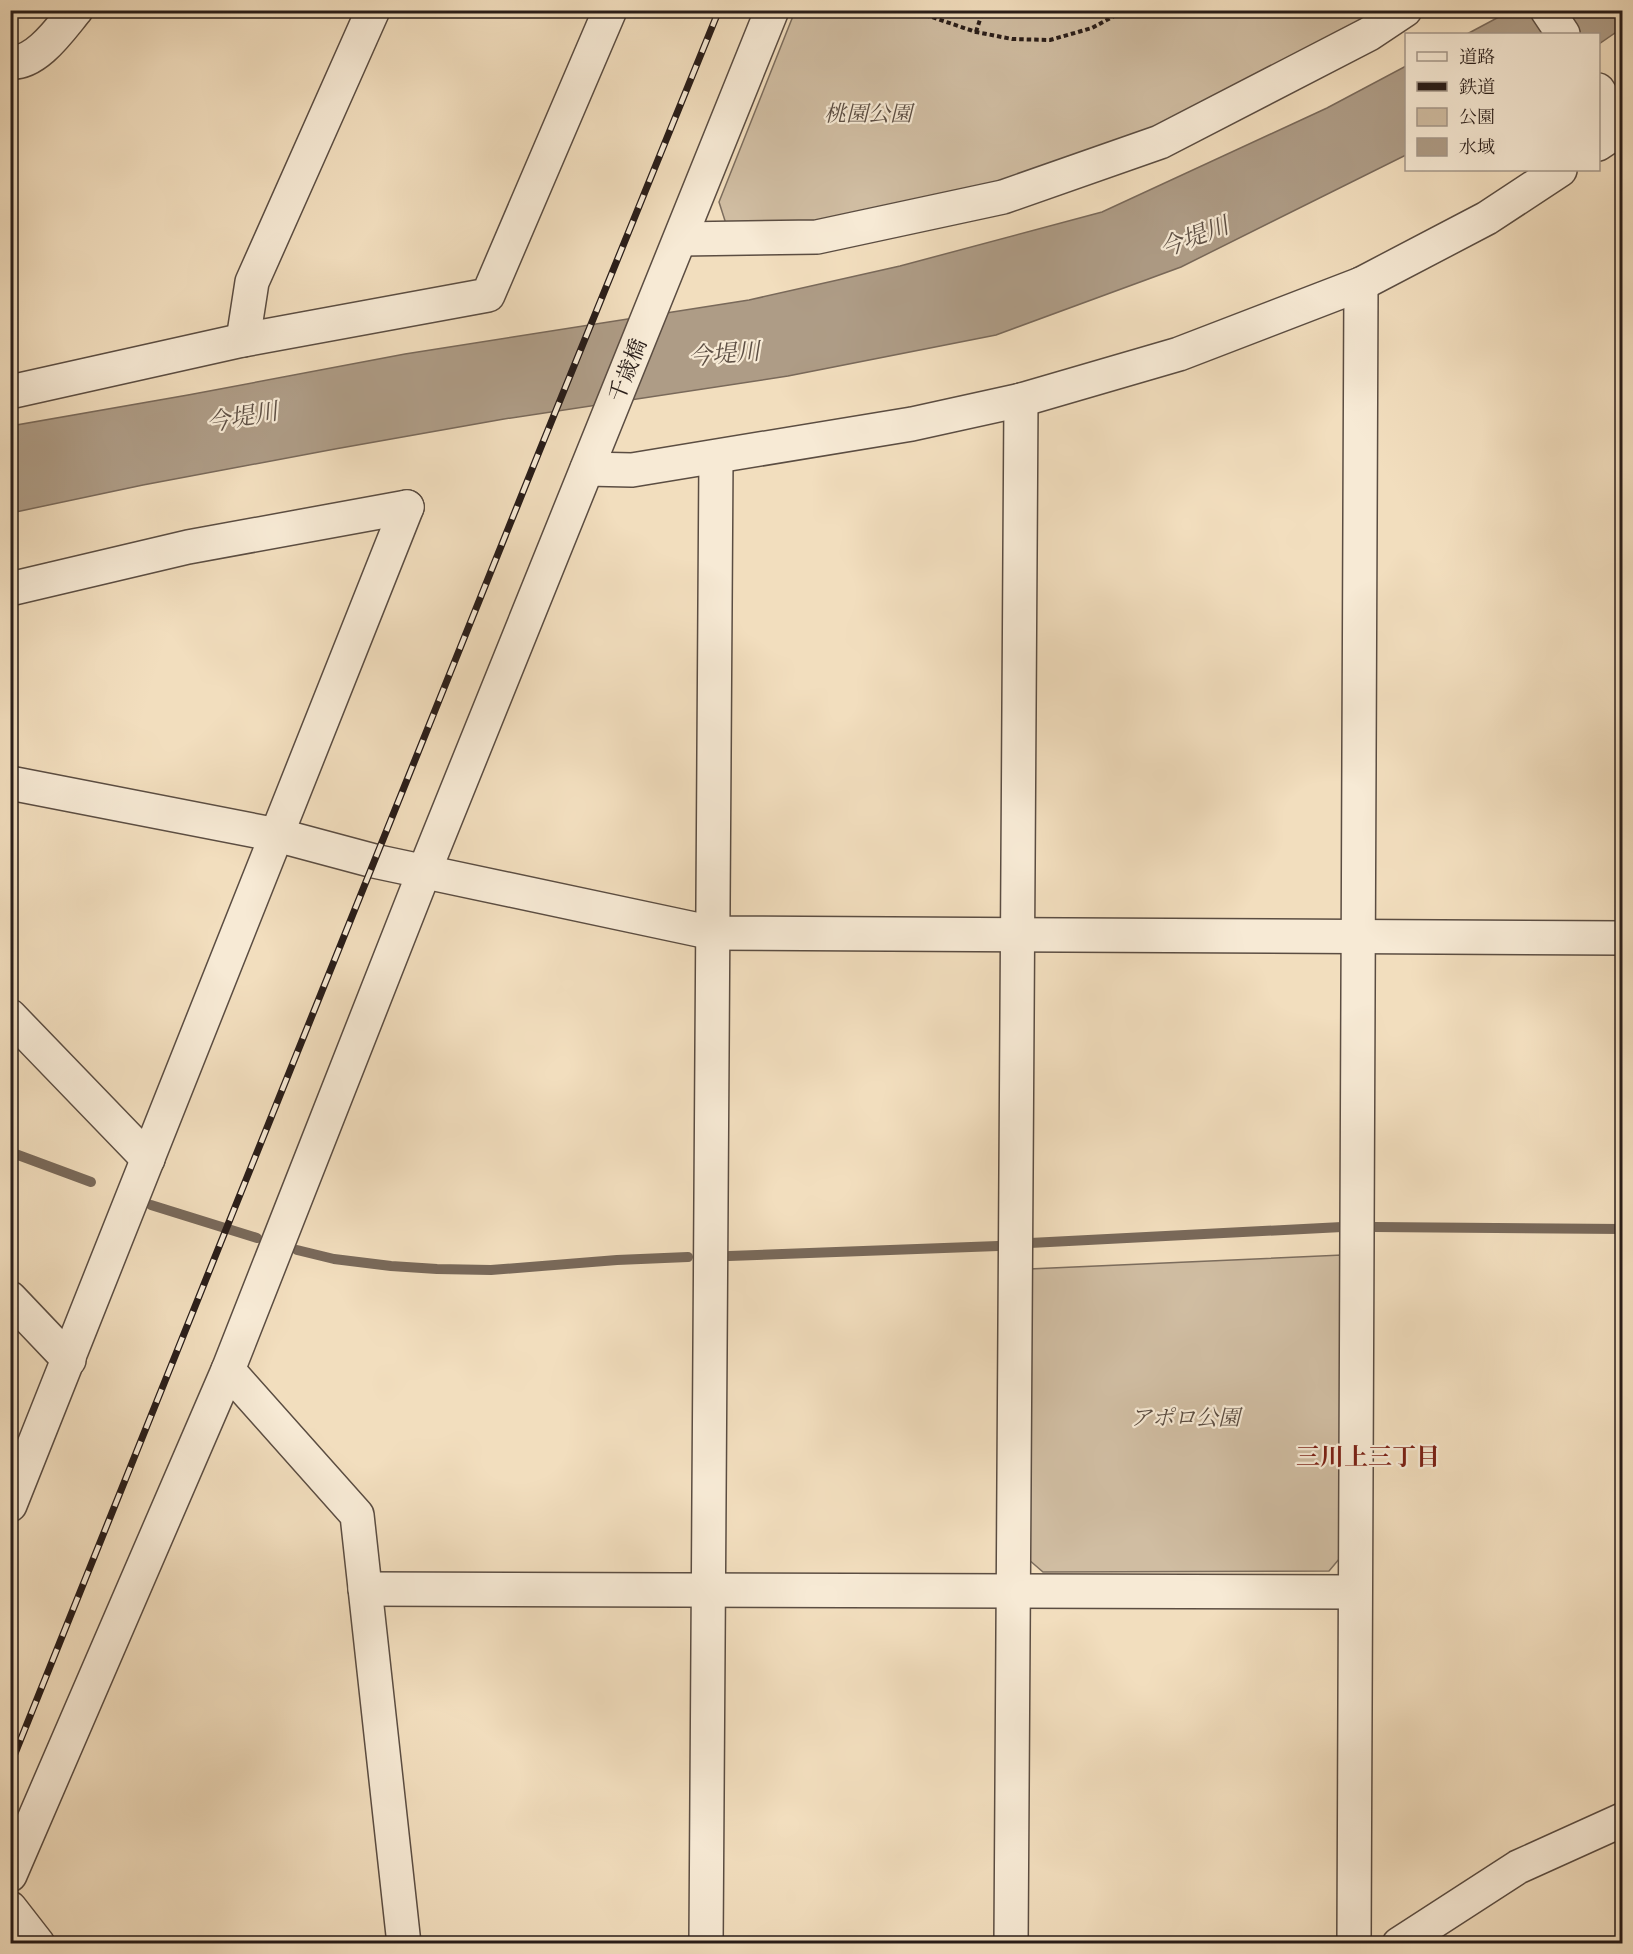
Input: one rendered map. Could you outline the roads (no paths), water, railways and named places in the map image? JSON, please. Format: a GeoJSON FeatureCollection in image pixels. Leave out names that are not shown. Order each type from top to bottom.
{"type":"FeatureCollection","features":[{"type":"Feature","properties":{"kind":"street"},"geometry":{"type":"LineString","coordinates":[[10,62],[18,63],[44,48],[76,10]]}},
{"type":"Feature","properties":{"kind":"street"},"geometry":{"type":"LineString","coordinates":[[243,340],[252,282],[373,10]]}},
{"type":"Feature","properties":{"kind":"street"},"geometry":{"type":"LineString","coordinates":[[10,392],[243,340],[488,295],[610,10]]}},
{"type":"Feature","properties":{"kind":"street","name":"千歳橋"},"geometry":{"type":"LineString","coordinates":[[10,1875],[228,1370],[424,872],[772,10]]}},
{"type":"Feature","properties":{"kind":"street"},"geometry":{"type":"LineString","coordinates":[[681,239],[817,237],[1003,197],[1160,142],[1370,34],[1405,10]]}},
{"type":"Feature","properties":{"kind":"street"},"geometry":{"type":"LineString","coordinates":[[1547,10],[1562,33]]}},
{"type":"Feature","properties":{"kind":"street"},"geometry":{"type":"LineString","coordinates":[[1600,92],[1623,128],[1600,143]]}},
{"type":"Feature","properties":{"kind":"street"},"geometry":{"type":"LineString","coordinates":[[587,469],[632,470],[912,424],[1022,400],[1179,354],[1361,284],[1487,218],[1558,171]]}},
{"type":"Feature","properties":{"kind":"street"},"geometry":{"type":"LineString","coordinates":[[1354,1944],[1361,284]]}},
{"type":"Feature","properties":{"kind":"street"},"geometry":{"type":"LineString","coordinates":[[1011,1944],[1022,400]]}},
{"type":"Feature","properties":{"kind":"street"},"geometry":{"type":"LineString","coordinates":[[706,1944],[716,458]]}},
{"type":"Feature","properties":{"kind":"street"},"geometry":{"type":"LineString","coordinates":[[10,589],[188,547],[407,507],[10,1505]]}},
{"type":"Feature","properties":{"kind":"street"},"geometry":{"type":"LineString","coordinates":[[10,783],[277,835],[374,861],[713,933],[1623,938]]}},
{"type":"Feature","properties":{"kind":"street"},"geometry":{"type":"LineString","coordinates":[[10,1016],[148,1159]]}},
{"type":"Feature","properties":{"kind":"street"},"geometry":{"type":"LineString","coordinates":[[10,1298],[69,1360]]}},
{"type":"Feature","properties":{"kind":"street"},"geometry":{"type":"LineString","coordinates":[[228,1370],[357,1515],[404,1944]]}},
{"type":"Feature","properties":{"kind":"street"},"geometry":{"type":"LineString","coordinates":[[365,1589],[1355,1592]]}},
{"type":"Feature","properties":{"kind":"street"},"geometry":{"type":"LineString","coordinates":[[1399,1944],[1518,1867],[1623,1820]]}},
{"type":"Feature","properties":{"kind":"street"},"geometry":{"type":"LineString","coordinates":[[10,1908],[38,1944]]}},
{"type":"Feature","properties":{"kind":"water"},"geometry":{"type":"Polygon","coordinates":[[[1510,11],[1622,11],[1622,28],[1600,43],[1600,33],[1469,33],[1510,11]]]}},
{"type":"Feature","properties":{"kind":"water","name":"今堤川"},"geometry":{"type":"Polygon","coordinates":[[[1405,67],[1405,155],[1181,267],[996,335],[788,376],[504,419],[335,449],[143,485],[11,513],[11,426],[405,354],[749,300],[900,266],[1102,212],[1327,108],[1405,67]]]}},
{"type":"Feature","properties":{"kind":"waterway"},"geometry":{"type":"LineString","coordinates":[[10,1152],[91,1182]]}},
{"type":"Feature","properties":{"kind":"waterway"},"geometry":{"type":"LineString","coordinates":[[151,1205],[257,1238]]}},
{"type":"Feature","properties":{"kind":"waterway"},"geometry":{"type":"LineString","coordinates":[[1030,1243],[1342,1227]]}},
{"type":"Feature","properties":{"kind":"waterway"},"geometry":{"type":"LineString","coordinates":[[1374,1227],[1622,1229]]}},
{"type":"Feature","properties":{"kind":"waterway"},"geometry":{"type":"LineString","coordinates":[[729,1256],[998,1246]]}},
{"type":"Feature","properties":{"kind":"waterway"},"geometry":{"type":"LineString","coordinates":[[297,1250],[334,1259],[391,1266],[491,1270],[688,1257]]}},
{"type":"Feature","properties":{"kind":"railway"},"geometry":{"type":"LineString","coordinates":[[10,1766],[719,10]]}},
{"type":"Feature","properties":{"kind":"district","name":"三川上三丁目"},"geometry":{"type":"Point","coordinates":[1368,1457]}},
{"type":"Feature","properties":{"kind":"park label","name":"桃園公園"},"geometry":{"type":"Point","coordinates":[868,113]}},
{"type":"Feature","properties":{"kind":"park label","name":"アポロ公園"},"geometry":{"type":"Point","coordinates":[1185,1417]}}]}
